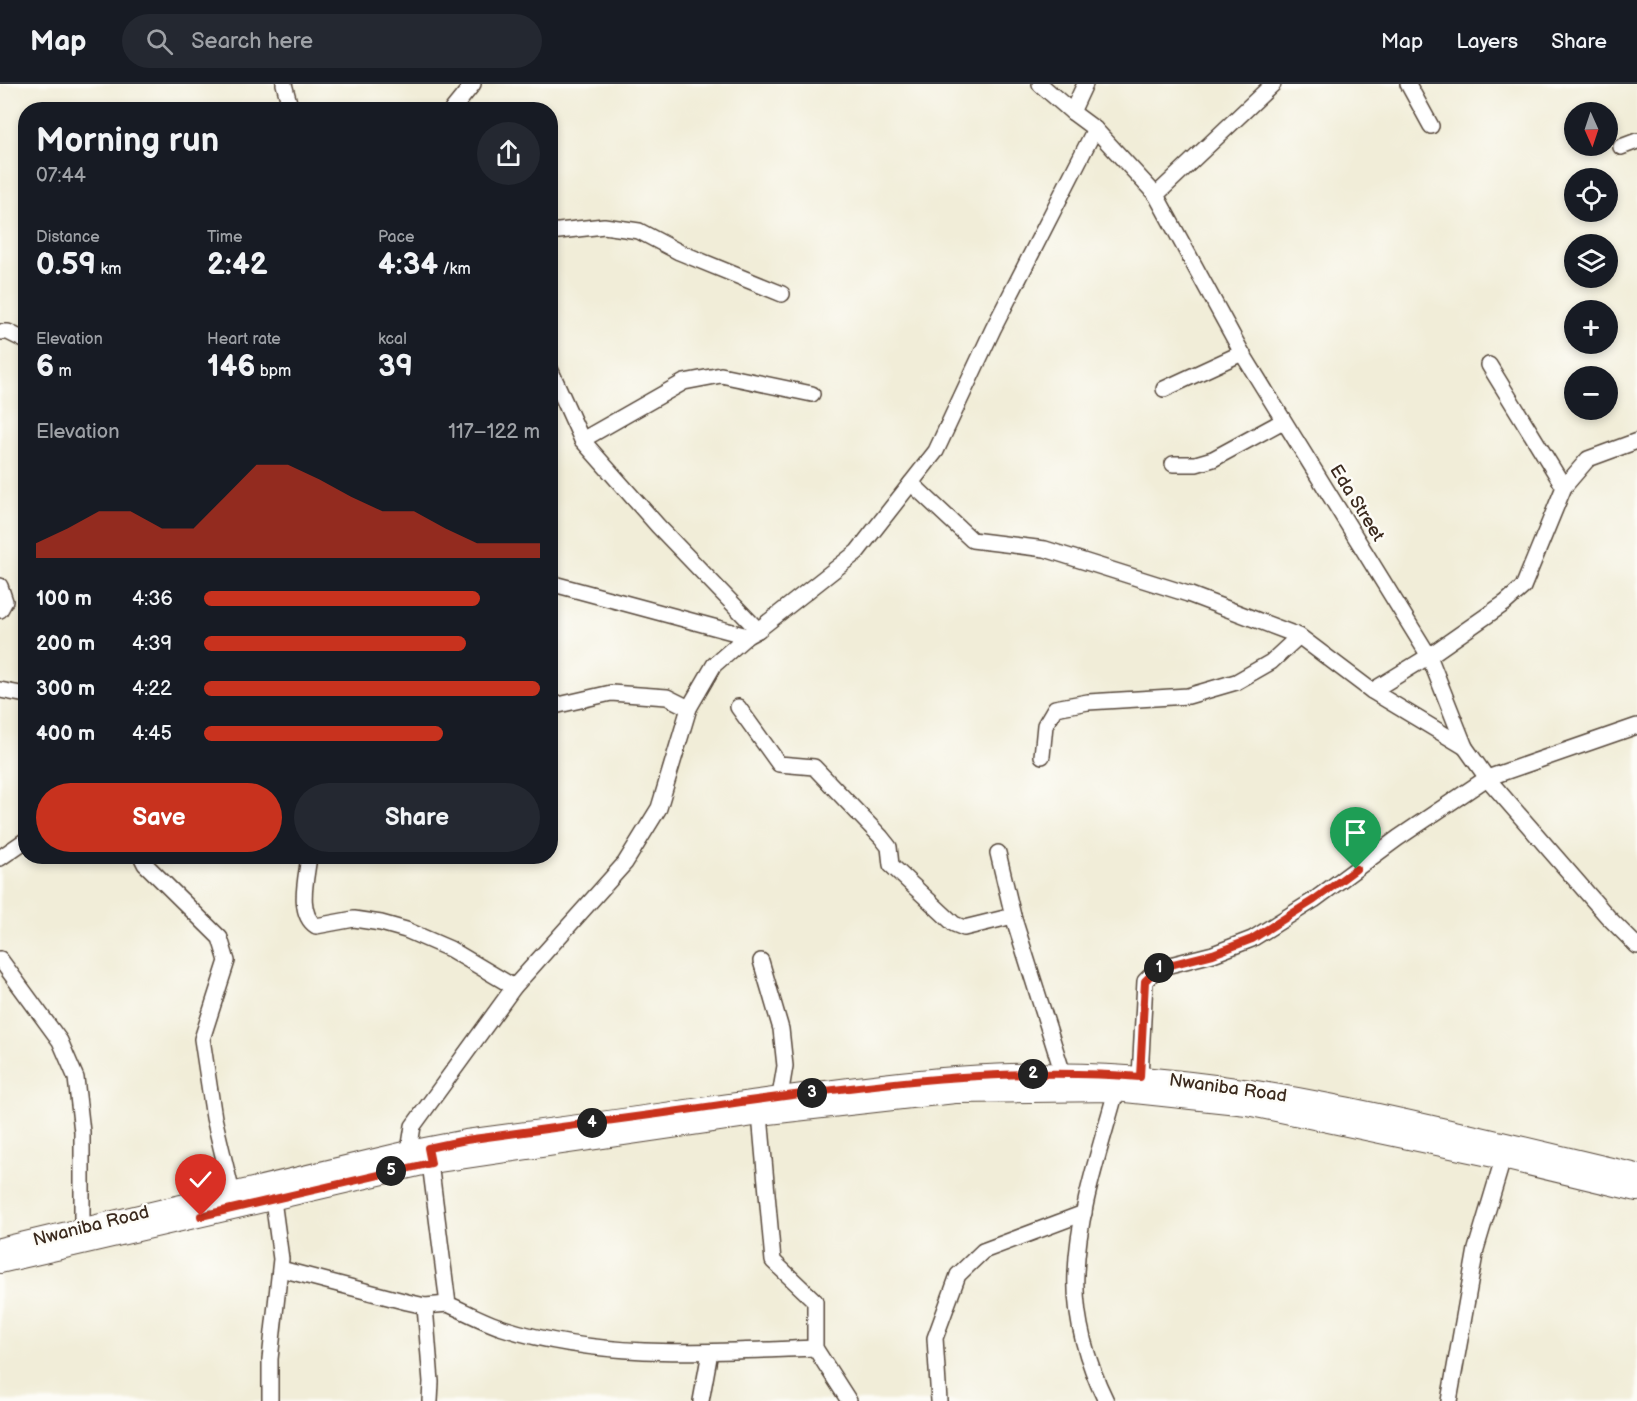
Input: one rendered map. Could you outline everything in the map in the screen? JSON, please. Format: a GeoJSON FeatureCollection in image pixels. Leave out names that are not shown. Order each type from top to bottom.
{"type":"FeatureCollection","features":[{"type":"Feature","properties":{"kind":"main road","name":"Nwaniba Road"},"geometry":{"type":"LineString","coordinates":[[0,1248],[232,1193],[423,1154],[477,1138],[780,1096],[943,1077],[1063,1074],[1140,1077],[1265,1091],[1427,1125],[1637,1174]]}},
{"type":"Feature","properties":{"kind":"main road"},"geometry":{"type":"LineString","coordinates":[[0,1263],[273,1200],[423,1154],[954,1093],[1116,1091],[1247,1105],[1503,1159],[1637,1191]]}},
{"type":"Feature","properties":{"kind":"street"},"geometry":{"type":"LineString","coordinates":[[284,84],[289,102]]}},
{"type":"Feature","properties":{"kind":"street"},"geometry":{"type":"LineString","coordinates":[[458,102],[473,84]]}},
{"type":"Feature","properties":{"kind":"street","name":"Eda Street"},"geometry":{"type":"LineString","coordinates":[[1040,84],[1095,129],[1155,195],[1242,353],[1430,656],[1465,747],[1487,778],[1608,918],[1637,945]]}},
{"type":"Feature","properties":{"kind":"street"},"geometry":{"type":"LineString","coordinates":[[1072,112],[1085,84]]}},
{"type":"Feature","properties":{"kind":"street"},"geometry":{"type":"LineString","coordinates":[[1155,195],[1273,84]]}},
{"type":"Feature","properties":{"kind":"street"},"geometry":{"type":"LineString","coordinates":[[1408,84],[1431,126]]}},
{"type":"Feature","properties":{"kind":"street"},"geometry":{"type":"LineString","coordinates":[[448,1304],[423,1154],[413,1126],[514,987],[625,863],[659,808],[688,708],[714,665],[857,552],[936,451],[999,319],[1095,129]]}},
{"type":"Feature","properties":{"kind":"street"},"geometry":{"type":"LineString","coordinates":[[1621,147],[1637,141]]}},
{"type":"Feature","properties":{"kind":"street"},"geometry":{"type":"LineString","coordinates":[[558,231],[604,226],[639,231],[679,252],[782,294]]}},
{"type":"Feature","properties":{"kind":"street"},"geometry":{"type":"LineString","coordinates":[[0,332],[8,332],[18,337]]}},
{"type":"Feature","properties":{"kind":"street"},"geometry":{"type":"LineString","coordinates":[[1164,389],[1242,353]]}},
{"type":"Feature","properties":{"kind":"street"},"geometry":{"type":"LineString","coordinates":[[1489,365],[1564,487]]}},
{"type":"Feature","properties":{"kind":"street"},"geometry":{"type":"LineString","coordinates":[[582,440],[684,382],[721,375],[812,394]]}},
{"type":"Feature","properties":{"kind":"street"},"geometry":{"type":"LineString","coordinates":[[558,387],[582,440],[753,633]]}},
{"type":"Feature","properties":{"kind":"street"},"geometry":{"type":"LineString","coordinates":[[1173,464],[1196,464],[1213,459],[1283,421]]}},
{"type":"Feature","properties":{"kind":"street"},"geometry":{"type":"LineString","coordinates":[[1372,691],[1430,656],[1505,603],[1523,587],[1564,487],[1588,459],[1637,441]]}},
{"type":"Feature","properties":{"kind":"street"},"geometry":{"type":"LineString","coordinates":[[911,483],[972,540],[1045,549],[1188,594],[1299,636],[1372,691],[1465,747]]}},
{"type":"Feature","properties":{"kind":"street"},"geometry":{"type":"LineString","coordinates":[[558,585],[753,633]]}},
{"type":"Feature","properties":{"kind":"street"},"geometry":{"type":"LineString","coordinates":[[0,586],[5,601],[0,610]]}},
{"type":"Feature","properties":{"kind":"street"},"geometry":{"type":"LineString","coordinates":[[1042,756],[1045,725],[1055,708],[1088,702],[1188,696],[1217,688],[1236,682],[1271,662],[1299,636]]}},
{"type":"Feature","properties":{"kind":"street"},"geometry":{"type":"LineString","coordinates":[[0,690],[18,693]]}},
{"type":"Feature","properties":{"kind":"street"},"geometry":{"type":"LineString","coordinates":[[558,705],[611,693],[667,697],[688,708]]}},
{"type":"Feature","properties":{"kind":"street"},"geometry":{"type":"LineString","coordinates":[[738,707],[779,764],[814,767],[889,847],[891,865],[954,924],[964,928],[1013,916]]}},
{"type":"Feature","properties":{"kind":"street"},"geometry":{"type":"LineString","coordinates":[[1140,1077],[1145,981],[1158,968],[1213,954],[1252,939],[1314,900],[1398,838],[1487,778],[1637,726]]}},
{"type":"Feature","properties":{"kind":"street"},"geometry":{"type":"LineString","coordinates":[[0,858],[18,846]]}},
{"type":"Feature","properties":{"kind":"street"},"geometry":{"type":"LineString","coordinates":[[998,853],[1013,916],[1063,1074]]}},
{"type":"Feature","properties":{"kind":"street"},"geometry":{"type":"LineString","coordinates":[[145,864],[220,938],[227,961],[202,1039],[214,1118],[232,1193]]}},
{"type":"Feature","properties":{"kind":"street"},"geometry":{"type":"LineString","coordinates":[[308,864],[304,906],[310,922],[316,926],[354,919],[406,930],[450,949],[514,987]]}},
{"type":"Feature","properties":{"kind":"street"},"geometry":{"type":"LineString","coordinates":[[0,959],[60,1041],[76,1077],[82,1132],[82,1228]]}},
{"type":"Feature","properties":{"kind":"street"},"geometry":{"type":"LineString","coordinates":[[762,961],[781,1029],[785,1066],[780,1096]]}},
{"type":"Feature","properties":{"kind":"street"},"geometry":{"type":"LineString","coordinates":[[1106,1401],[1089,1360],[1078,1310],[1076,1273],[1084,1213],[1116,1091]]}},
{"type":"Feature","properties":{"kind":"street"},"geometry":{"type":"LineString","coordinates":[[760,1116],[772,1261],[815,1301],[815,1348],[849,1401]]}},
{"type":"Feature","properties":{"kind":"street"},"geometry":{"type":"LineString","coordinates":[[1449,1401],[1476,1249],[1503,1159]]}},
{"type":"Feature","properties":{"kind":"street"},"geometry":{"type":"LineString","coordinates":[[270,1401],[270,1359],[282,1259],[273,1200]]}},
{"type":"Feature","properties":{"kind":"street"},"geometry":{"type":"LineString","coordinates":[[939,1401],[935,1338],[958,1275],[983,1251],[1084,1213]]}},
{"type":"Feature","properties":{"kind":"street"},"geometry":{"type":"LineString","coordinates":[[281,1269],[425,1306],[448,1304],[502,1328],[569,1344],[632,1351],[710,1352],[815,1348]]}},
{"type":"Feature","properties":{"kind":"street"},"geometry":{"type":"LineString","coordinates":[[425,1306],[431,1382],[430,1401]]}},
{"type":"Feature","properties":{"kind":"street"},"geometry":{"type":"LineString","coordinates":[[701,1401],[710,1352]]}},
{"type":"Feature","properties":{"kind":"route"},"geometry":{"type":"LineString","coordinates":[[201,1216],[431,1163],[428,1148],[466,1140],[780,1096],[943,1077],[1110,1074],[1140,1077],[1145,981],[1158,968],[1213,954],[1252,939],[1314,900],[1356,869]]}}]}
